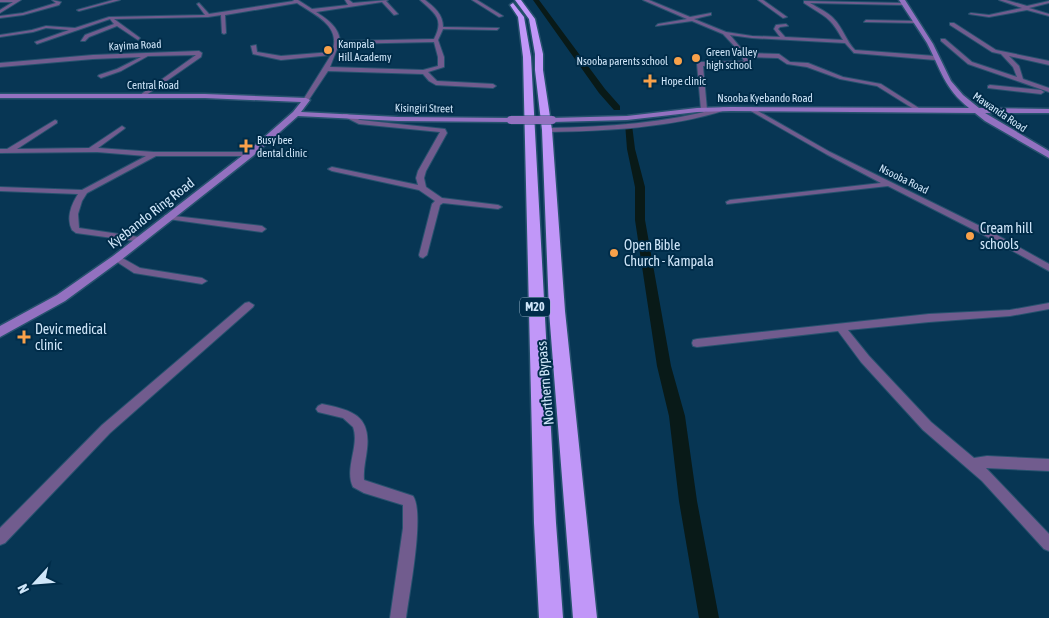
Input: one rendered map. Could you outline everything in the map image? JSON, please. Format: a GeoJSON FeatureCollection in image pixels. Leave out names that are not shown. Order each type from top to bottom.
{"type":"FeatureCollection","features":[{"type":"Feature","properties":{"kind":"highway","name":"Northern Bypass"},"geometry":{"type":"LineString","coordinates":[[509,0],[521,17],[526,47],[544,513],[551,618]]}},
{"type":"Feature","properties":{"kind":"highway","name":"Northern Bypass"},"geometry":{"type":"LineString","coordinates":[[518,0],[527,9],[535,27],[550,125],[558,321],[585,618]]}},
{"type":"Feature","properties":{"kind":"street"},"geometry":{"type":"LineString","coordinates":[[0,1],[18,0]]}},
{"type":"Feature","properties":{"kind":"street"},"geometry":{"type":"LineString","coordinates":[[0,12],[18,0]]}},
{"type":"Feature","properties":{"kind":"street"},"geometry":{"type":"LineString","coordinates":[[0,17],[22,14],[58,4],[59,2],[54,0]]}},
{"type":"Feature","properties":{"kind":"street"},"geometry":{"type":"LineString","coordinates":[[79,10],[118,0]]}},
{"type":"Feature","properties":{"kind":"street"},"geometry":{"type":"LineString","coordinates":[[347,0],[351,5]]}},
{"type":"Feature","properties":{"kind":"street"},"geometry":{"type":"LineString","coordinates":[[382,0],[396,14]]}},
{"type":"Feature","properties":{"kind":"street"},"geometry":{"type":"LineString","coordinates":[[310,11],[343,8],[386,0]]}},
{"type":"Feature","properties":{"kind":"street"},"geometry":{"type":"LineString","coordinates":[[325,70],[424,72],[441,66],[441,57],[436,40],[442,28],[436,12],[422,0]]}},
{"type":"Feature","properties":{"kind":"street"},"geometry":{"type":"LineString","coordinates":[[474,0],[501,16]]}},
{"type":"Feature","properties":{"kind":"street"},"geometry":{"type":"LineString","coordinates":[[645,0],[725,33],[760,38],[845,42]]}},
{"type":"Feature","properties":{"kind":"street"},"geometry":{"type":"LineString","coordinates":[[760,0],[785,17]]}},
{"type":"Feature","properties":{"kind":"street"},"geometry":{"type":"LineString","coordinates":[[1001,0],[1049,15]]}},
{"type":"Feature","properties":{"kind":"street"},"geometry":{"type":"LineString","coordinates":[[1029,0],[1034,5]]}},
{"type":"Feature","properties":{"kind":"street"},"geometry":{"type":"LineString","coordinates":[[37,43],[109,18],[208,16],[297,1],[333,28],[337,34],[334,53],[306,100]]}},
{"type":"Feature","properties":{"kind":"street"},"geometry":{"type":"LineString","coordinates":[[902,2],[805,2],[826,13],[837,24],[845,37],[845,42],[852,50],[857,52],[935,58]]}},
{"type":"Feature","properties":{"kind":"street","name":"Mawanda Road"},"geometry":{"type":"LineString","coordinates":[[902,2],[930,44],[935,58],[956,93],[978,112],[1020,140],[1049,155]]}},
{"type":"Feature","properties":{"kind":"street"},"geometry":{"type":"LineString","coordinates":[[970,14],[989,16],[1049,2]]}},
{"type":"Feature","properties":{"kind":"street"},"geometry":{"type":"LineString","coordinates":[[199,4],[208,16]]}},
{"type":"Feature","properties":{"kind":"street"},"geometry":{"type":"LineString","coordinates":[[223,14],[224,33]]}},
{"type":"Feature","properties":{"kind":"street"},"geometry":{"type":"LineString","coordinates":[[658,24],[709,14]]}},
{"type":"Feature","properties":{"kind":"street"},"geometry":{"type":"LineString","coordinates":[[109,18],[138,39]]}},
{"type":"Feature","properties":{"kind":"street"},"geometry":{"type":"LineString","coordinates":[[866,21],[916,22]]}},
{"type":"Feature","properties":{"kind":"street"},"geometry":{"type":"LineString","coordinates":[[83,40],[87,36],[118,24]]}},
{"type":"Feature","properties":{"kind":"street"},"geometry":{"type":"LineString","coordinates":[[952,24],[999,52],[1016,66],[1021,81]]}},
{"type":"Feature","properties":{"kind":"street"},"geometry":{"type":"LineString","coordinates":[[784,39],[776,29],[778,26],[786,25]]}},
{"type":"Feature","properties":{"kind":"street"},"geometry":{"type":"LineString","coordinates":[[0,36],[46,27],[78,28]]}},
{"type":"Feature","properties":{"kind":"street"},"geometry":{"type":"LineString","coordinates":[[442,28],[497,29]]}},
{"type":"Feature","properties":{"kind":"street"},"geometry":{"type":"LineString","coordinates":[[704,110],[700,64],[747,63],[742,52],[725,33]]}},
{"type":"Feature","properties":{"kind":"street"},"geometry":{"type":"LineString","coordinates":[[742,52],[745,44],[760,38]]}},
{"type":"Feature","properties":{"kind":"street"},"geometry":{"type":"LineString","coordinates":[[337,43],[436,40]]}},
{"type":"Feature","properties":{"kind":"street"},"geometry":{"type":"LineString","coordinates":[[942,40],[970,63],[1049,91]]}},
{"type":"Feature","properties":{"kind":"street"},"geometry":{"type":"LineString","coordinates":[[254,46],[255,53],[278,58],[334,53]]}},
{"type":"Feature","properties":{"kind":"street","name":"Kayima Road"},"geometry":{"type":"LineString","coordinates":[[0,65],[196,52],[199,54],[192,62],[142,96]]}},
{"type":"Feature","properties":{"kind":"street"},"geometry":{"type":"LineString","coordinates":[[742,52],[779,56],[788,62],[808,65],[842,78],[879,84],[919,110]]}},
{"type":"Feature","properties":{"kind":"street"},"geometry":{"type":"LineString","coordinates":[[999,52],[1049,63]]}},
{"type":"Feature","properties":{"kind":"street"},"geometry":{"type":"LineString","coordinates":[[101,76],[119,70],[149,55]]}},
{"type":"Feature","properties":{"kind":"street"},"geometry":{"type":"LineString","coordinates":[[424,72],[433,81],[441,84],[492,86]]}},
{"type":"Feature","properties":{"kind":"street"},"geometry":{"type":"LineString","coordinates":[[990,87],[1049,91]]}},
{"type":"Feature","properties":{"kind":"street","name":"Central Road"},"geometry":{"type":"LineString","coordinates":[[0,96],[234,96],[306,100]]}},
{"type":"Feature","properties":{"kind":"street","name":"Kyebando Ring Road"},"geometry":{"type":"LineString","coordinates":[[0,332],[61,298],[117,258],[250,154],[296,114],[306,100]]}},
{"type":"Feature","properties":{"kind":"street"},"geometry":{"type":"LineString","coordinates":[[550,125],[603,129],[616,126],[667,122],[701,116],[724,109]]}},
{"type":"Feature","properties":{"kind":"street","name":"Nsooba Kyebando Road"},"geometry":{"type":"LineString","coordinates":[[550,125],[724,109],[1049,111]]}},
{"type":"Feature","properties":{"kind":"street","name":"Nsooba Road"},"geometry":{"type":"LineString","coordinates":[[751,109],[813,146],[985,232],[1049,268]]}},
{"type":"Feature","properties":{"kind":"street","name":"Kisingiri Street"},"geometry":{"type":"LineString","coordinates":[[296,114],[398,119],[511,120],[550,125]]}},
{"type":"Feature","properties":{"kind":"street"},"geometry":{"type":"LineString","coordinates":[[345,115],[359,122],[435,128],[444,132],[422,171],[420,178],[422,188]]}},
{"type":"Feature","properties":{"kind":"street"},"geometry":{"type":"LineString","coordinates":[[0,156],[4,151],[55,122]]}},
{"type":"Feature","properties":{"kind":"street"},"geometry":{"type":"LineString","coordinates":[[91,150],[122,128]]}},
{"type":"Feature","properties":{"kind":"street"},"geometry":{"type":"LineString","coordinates":[[4,151],[91,150],[154,154],[250,154]]}},
{"type":"Feature","properties":{"kind":"street"},"geometry":{"type":"LineString","coordinates":[[139,240],[76,230],[73,224],[76,203],[83,192],[154,154]]}},
{"type":"Feature","properties":{"kind":"street"},"geometry":{"type":"LineString","coordinates":[[332,169],[422,188],[435,198],[441,200],[498,208]]}},
{"type":"Feature","properties":{"kind":"street"},"geometry":{"type":"LineString","coordinates":[[730,202],[888,184]]}},
{"type":"Feature","properties":{"kind":"street"},"geometry":{"type":"LineString","coordinates":[[0,189],[83,192]]}},
{"type":"Feature","properties":{"kind":"street"},"geometry":{"type":"LineString","coordinates":[[423,255],[436,204],[441,200]]}},
{"type":"Feature","properties":{"kind":"street"},"geometry":{"type":"LineString","coordinates":[[168,217],[262,229]]}},
{"type":"Feature","properties":{"kind":"street"},"geometry":{"type":"LineString","coordinates":[[117,258],[137,271],[202,281]]}},
{"type":"Feature","properties":{"kind":"street"},"geometry":{"type":"LineString","coordinates":[[0,538],[106,429],[249,305]]}},
{"type":"Feature","properties":{"kind":"street"},"geometry":{"type":"LineString","coordinates":[[696,343],[929,318],[1010,313],[1049,306]]}},
{"type":"Feature","properties":{"kind":"street"},"geometry":{"type":"LineString","coordinates":[[840,327],[893,391],[927,426],[1003,493],[1049,544]]}},
{"type":"Feature","properties":{"kind":"street"},"geometry":{"type":"LineString","coordinates":[[322,409],[352,417],[360,425],[362,436],[357,467],[358,483],[364,487],[408,500],[410,503],[410,528],[398,618]]}},
{"type":"Feature","properties":{"kind":"street"},"geometry":{"type":"LineString","coordinates":[[972,464],[987,462],[1049,465]]}},
{"type":"Feature","properties":{"kind":"waterway"},"geometry":{"type":"LineString","coordinates":[[536,0],[602,91],[617,108]]}},
{"type":"Feature","properties":{"kind":"waterway"},"geometry":{"type":"LineString","coordinates":[[628,125],[631,149],[640,187],[640,220],[664,366],[677,416],[688,501],[709,618]]}},
{"type":"Feature","properties":{"kind":"place","name":"Kampala Hill Academy"},"geometry":{"type":"Point","coordinates":[328,50]}},
{"type":"Feature","properties":{"kind":"place","name":"Green Valley high school"},"geometry":{"type":"Point","coordinates":[696,58]}},
{"type":"Feature","properties":{"kind":"place","name":"Nsooba parents school"},"geometry":{"type":"Point","coordinates":[678,61]}},
{"type":"Feature","properties":{"kind":"place","name":"Hope clinic"},"geometry":{"type":"Point","coordinates":[650,81]}},
{"type":"Feature","properties":{"kind":"place","name":"Busy bee dental clinic"},"geometry":{"type":"Point","coordinates":[246,146]}},
{"type":"Feature","properties":{"kind":"place","name":"Cream hill schools"},"geometry":{"type":"Point","coordinates":[970,236]}},
{"type":"Feature","properties":{"kind":"place","name":"Open Bible Church - Kampala"},"geometry":{"type":"Point","coordinates":[614,253]}},
{"type":"Feature","properties":{"kind":"place","name":"Devic medical clinic"},"geometry":{"type":"Point","coordinates":[24,337]}}]}
